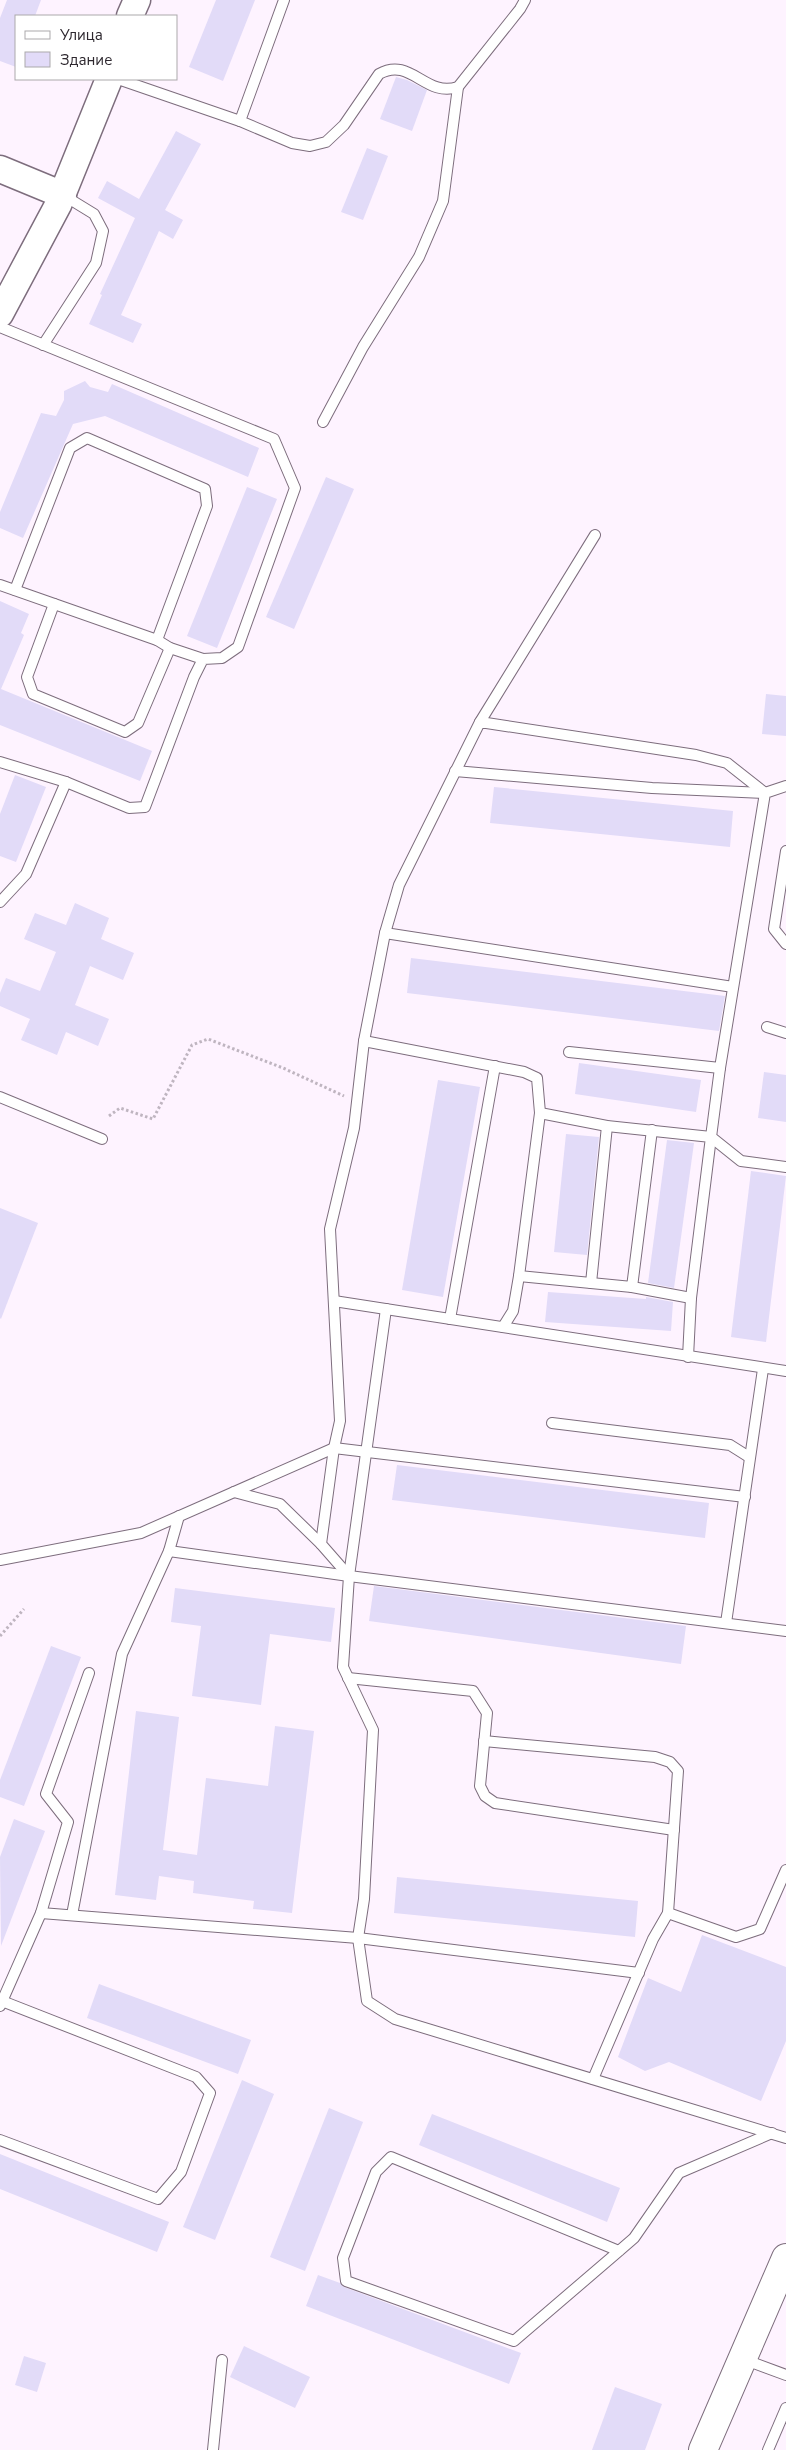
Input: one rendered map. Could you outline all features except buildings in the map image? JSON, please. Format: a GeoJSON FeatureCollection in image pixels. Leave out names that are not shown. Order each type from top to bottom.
{"type":"FeatureCollection","features":[{"type":"Feature","properties":{"kind":"main road"},"geometry":{"type":"LineString","coordinates":[[703,2447],[786,2258]]}},
{"type":"Feature","properties":{"kind":"street"},"geometry":{"type":"LineString","coordinates":[[130,15],[137,0]]}},
{"type":"Feature","properties":{"kind":"street"},"geometry":{"type":"LineString","coordinates":[[0,314],[15,290],[63,195],[108,80]]}},
{"type":"Feature","properties":{"kind":"street"},"geometry":{"type":"LineString","coordinates":[[0,169],[63,195]]}},
{"type":"Feature","properties":{"kind":"lane"},"geometry":{"type":"LineString","coordinates":[[240,121],[284,0]]}},
{"type":"Feature","properties":{"kind":"lane"},"geometry":{"type":"LineString","coordinates":[[323,422],[363,347],[419,257],[443,202],[458,87],[520,9],[525,0]]}},
{"type":"Feature","properties":{"kind":"lane"},"geometry":{"type":"LineString","coordinates":[[121,80],[240,121],[292,143],[310,146],[326,142],[344,125],[379,74],[387,70],[398,68],[438,88],[449,90],[458,87]]}},
{"type":"Feature","properties":{"kind":"lane"},"geometry":{"type":"LineString","coordinates":[[43,345],[96,263],[103,231],[94,214],[63,195]]}},
{"type":"Feature","properties":{"kind":"lane"},"geometry":{"type":"LineString","coordinates":[[0,327],[274,439],[295,488],[238,647],[222,658],[203,659],[170,648],[156,640],[0,585]]}},
{"type":"Feature","properties":{"kind":"lane"},"geometry":{"type":"LineString","coordinates":[[15,590],[70,448],[87,438],[205,489],[207,506],[156,640]]}},
{"type":"Feature","properties":{"kind":"lane"},"geometry":{"type":"LineString","coordinates":[[321,1544],[334,1448],[340,1421],[330,1229],[354,1128],[364,1041],[385,933],[399,885],[480,722],[595,535]]}},
{"type":"Feature","properties":{"kind":"lane"},"geometry":{"type":"LineString","coordinates":[[54,604],[27,677],[33,694],[125,732],[138,723],[170,648]]}},
{"type":"Feature","properties":{"kind":"lane"},"geometry":{"type":"LineString","coordinates":[[0,762],[66,782],[129,808],[145,806],[194,677],[203,659]]}},
{"type":"Feature","properties":{"kind":"lane"},"geometry":{"type":"LineString","coordinates":[[480,722],[696,755],[727,763],[765,793]]}},
{"type":"Feature","properties":{"kind":"lane"},"geometry":{"type":"LineString","coordinates":[[455,771],[652,788],[765,793],[786,786]]}},
{"type":"Feature","properties":{"kind":"lane"},"geometry":{"type":"LineString","coordinates":[[0,902],[26,874],[66,782]]}},
{"type":"Feature","properties":{"kind":"lane"},"geometry":{"type":"LineString","coordinates":[[688,1357],[691,1298],[720,1068],[765,793]]}},
{"type":"Feature","properties":{"kind":"lane"},"geometry":{"type":"LineString","coordinates":[[786,851],[774,930],[786,944]]}},
{"type":"Feature","properties":{"kind":"lane"},"geometry":{"type":"LineString","coordinates":[[385,933],[733,987]]}},
{"type":"Feature","properties":{"kind":"lane"},"geometry":{"type":"LineString","coordinates":[[767,1027],[786,1033]]}},
{"type":"Feature","properties":{"kind":"lane"},"geometry":{"type":"LineString","coordinates":[[364,1041],[524,1072],[537,1078],[540,1113],[514,1311],[503,1328]]}},
{"type":"Feature","properties":{"kind":"lane"},"geometry":{"type":"LineString","coordinates":[[569,1052],[720,1068]]}},
{"type":"Feature","properties":{"kind":"lane"},"geometry":{"type":"LineString","coordinates":[[450,1319],[495,1066]]}},
{"type":"Feature","properties":{"kind":"lane"},"geometry":{"type":"LineString","coordinates":[[0,1097],[102,1139]]}},
{"type":"Feature","properties":{"kind":"lane"},"geometry":{"type":"LineString","coordinates":[[540,1113],[607,1126],[711,1137],[741,1161],[786,1167]]}},
{"type":"Feature","properties":{"kind":"lane"},"geometry":{"type":"LineString","coordinates":[[591,1283],[607,1126]]}},
{"type":"Feature","properties":{"kind":"lane"},"geometry":{"type":"LineString","coordinates":[[632,1286],[652,1130]]}},
{"type":"Feature","properties":{"kind":"lane"},"geometry":{"type":"LineString","coordinates":[[518,1276],[632,1286],[691,1298]]}},
{"type":"Feature","properties":{"kind":"lane"},"geometry":{"type":"LineString","coordinates":[[334,1300],[763,1369],[786,1371]]}},
{"type":"Feature","properties":{"kind":"lane"},"geometry":{"type":"LineString","coordinates":[[386,1309],[350,1576],[343,1667],[373,1730],[364,1899],[358,1938],[367,2001],[395,2019],[772,2132],[786,2138]]}},
{"type":"Feature","properties":{"kind":"lane"},"geometry":{"type":"LineString","coordinates":[[726,1623],[763,1369]]}},
{"type":"Feature","properties":{"kind":"lane"},"geometry":{"type":"LineString","coordinates":[[552,1424],[730,1444],[749,1457]]}},
{"type":"Feature","properties":{"kind":"lane"},"geometry":{"type":"LineString","coordinates":[[0,1560],[141,1533],[334,1448],[745,1497]]}},
{"type":"Feature","properties":{"kind":"lane"},"geometry":{"type":"LineString","coordinates":[[234,1492],[280,1504],[321,1544],[350,1576]]}},
{"type":"Feature","properties":{"kind":"lane"},"geometry":{"type":"LineString","coordinates":[[72,1916],[122,1654],[169,1551],[179,1516]]}},
{"type":"Feature","properties":{"kind":"lane"},"geometry":{"type":"LineString","coordinates":[[169,1551],[350,1576],[786,1631]]}},
{"type":"Feature","properties":{"kind":"lane"},"geometry":{"type":"LineString","coordinates":[[0,2140],[158,2199],[181,2172],[210,2093],[196,2077],[1,2004],[41,1913],[68,1822],[46,1794],[89,1673]]}},
{"type":"Feature","properties":{"kind":"lane"},"geometry":{"type":"LineString","coordinates":[[348,1678],[473,1691],[487,1713],[480,1786],[484,1796],[495,1803],[674,1830]]}},
{"type":"Feature","properties":{"kind":"lane"},"geometry":{"type":"LineString","coordinates":[[484,1741],[655,1757],[670,1762],[678,1771],[668,1913],[653,1939],[593,2079]]}},
{"type":"Feature","properties":{"kind":"lane"},"geometry":{"type":"LineString","coordinates":[[668,1913],[736,1937],[760,1929],[786,1870]]}},
{"type":"Feature","properties":{"kind":"lane"},"geometry":{"type":"LineString","coordinates":[[41,1913],[358,1938],[639,1973]]}},
{"type":"Feature","properties":{"kind":"lane"},"geometry":{"type":"LineString","coordinates":[[619,2251],[391,2157],[376,2172],[343,2258],[346,2281],[514,2341],[619,2251],[634,2238],[679,2173],[772,2132]]}},
{"type":"Feature","properties":{"kind":"lane"},"geometry":{"type":"LineString","coordinates":[[742,2359],[786,2375]]}},
{"type":"Feature","properties":{"kind":"lane"},"geometry":{"type":"LineString","coordinates":[[213,2450],[222,2360]]}},
{"type":"Feature","properties":{"kind":"lane"},"geometry":{"type":"LineString","coordinates":[[768,2450],[786,2408]]}},
{"type":"Feature","properties":{"kind":"path"},"geometry":{"type":"LineString","coordinates":[[109,1116],[120,1108],[153,1119],[192,1046],[208,1039],[283,1068],[347,1098]]}},
{"type":"Feature","properties":{"kind":"path"},"geometry":{"type":"LineString","coordinates":[[0,1636],[24,1609]]}}]}
